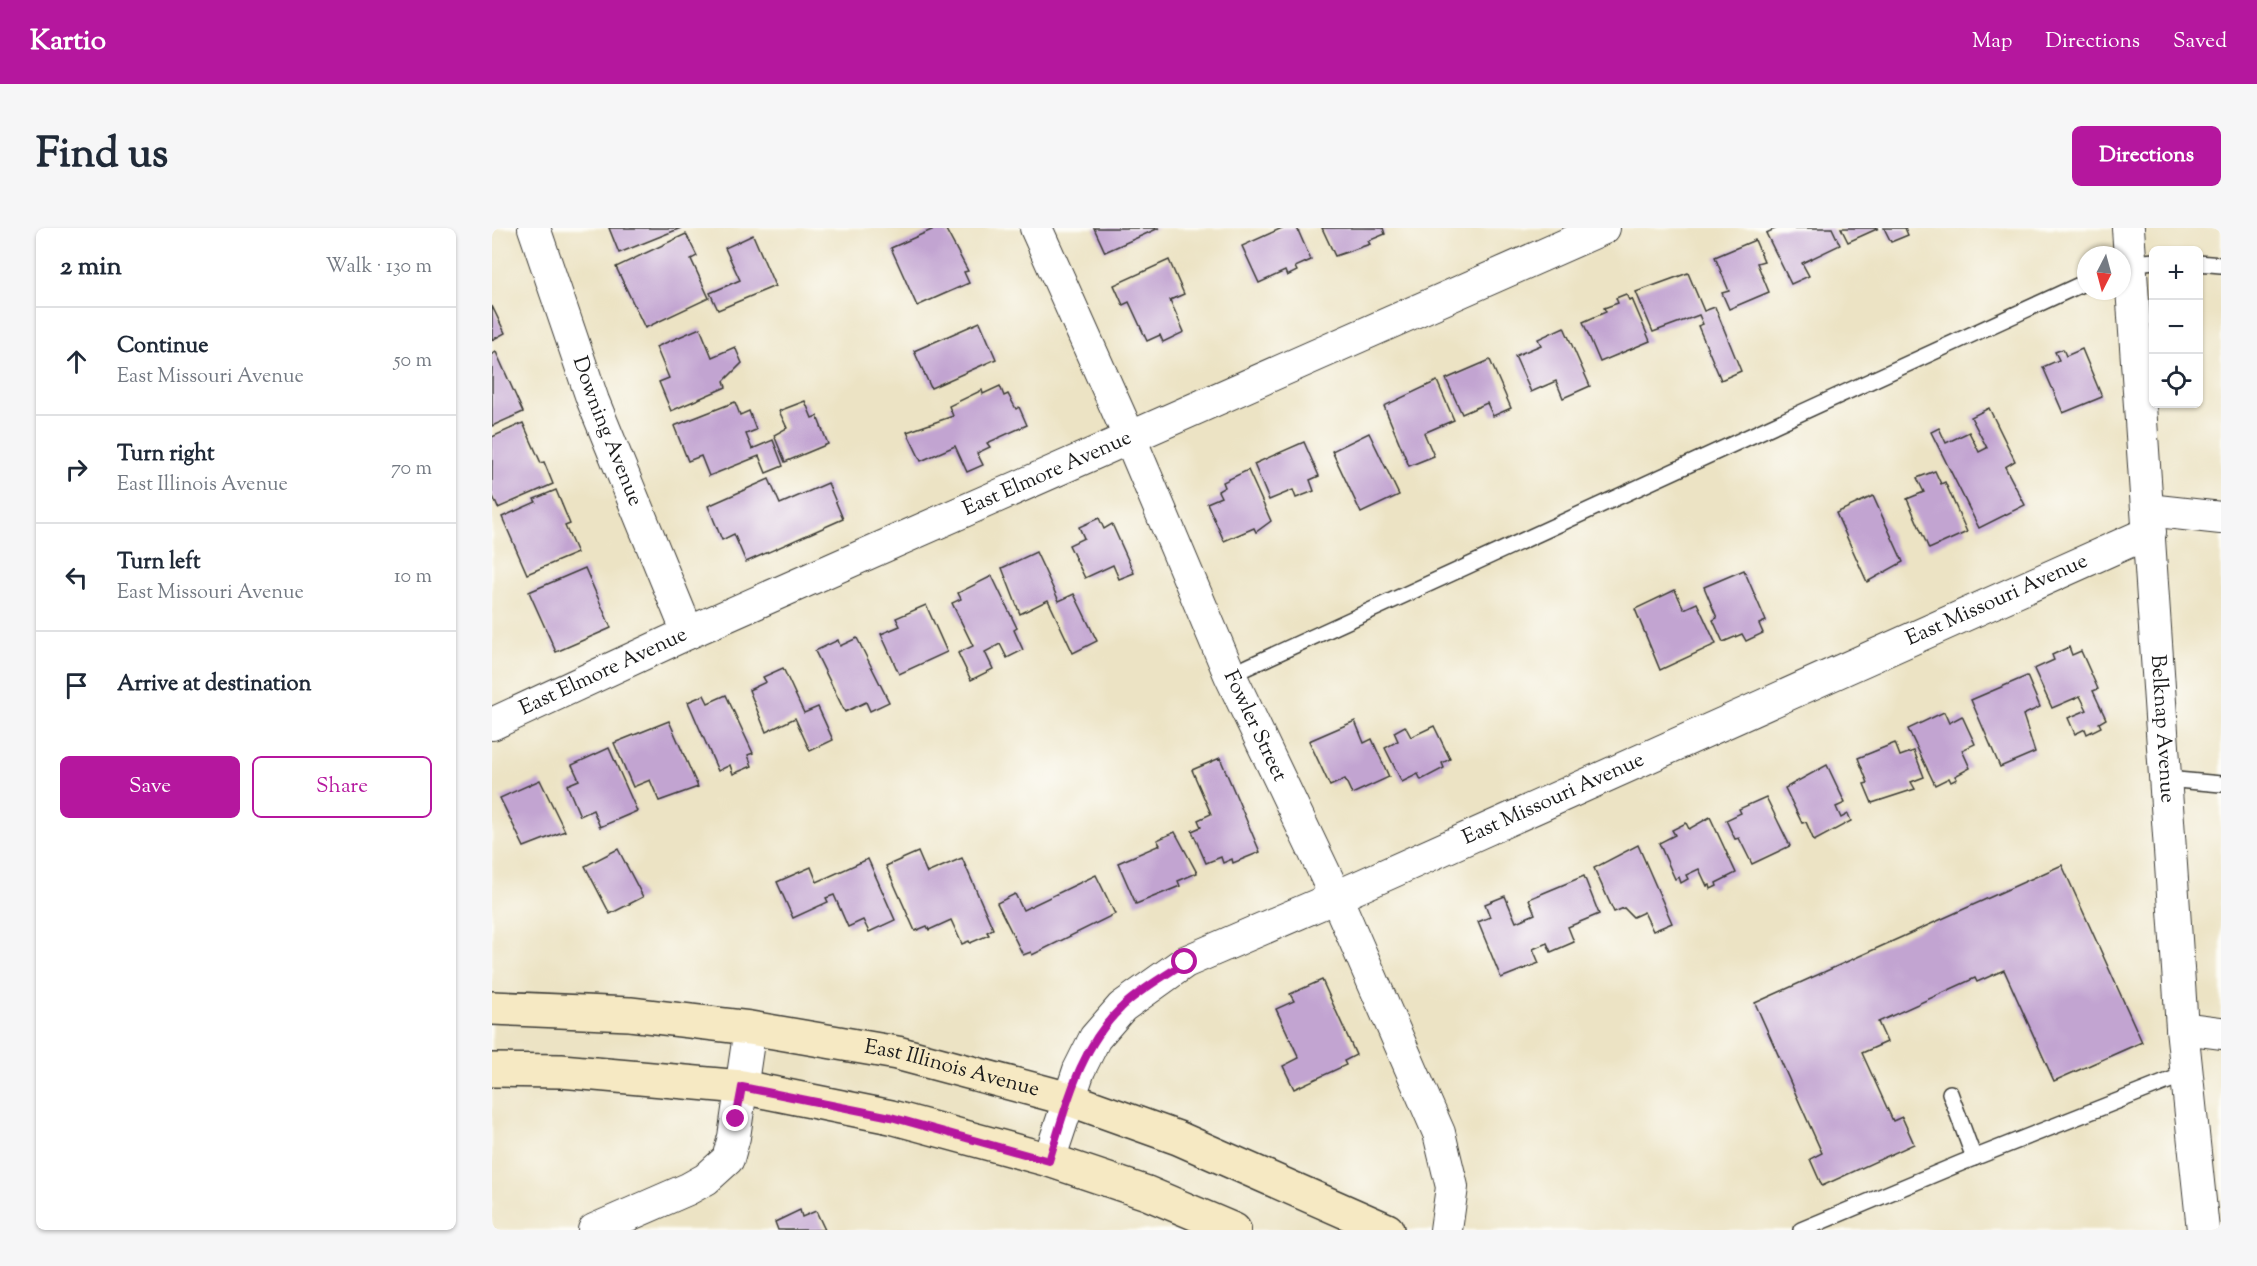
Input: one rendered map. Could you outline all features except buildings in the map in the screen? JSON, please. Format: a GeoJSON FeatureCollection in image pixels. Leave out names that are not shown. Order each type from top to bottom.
{"type":"FeatureCollection","features":[{"type":"Feature","properties":{"kind":"main road","name":"East Illinois Avenue"},"geometry":{"type":"LineString","coordinates":[[492,1008],[630,1014],[750,1029],[897,1053],[1069,1099],[1178,1138],[1387,1230]]}},
{"type":"Feature","properties":{"kind":"main road"},"geometry":{"type":"LineString","coordinates":[[492,1070],[561,1071],[742,1087],[891,1117],[1049,1161],[1147,1193],[1234,1230]]}},
{"type":"Feature","properties":{"kind":"street","name":"Downing Avenue"},"geometry":{"type":"LineString","coordinates":[[534,228],[593,401],[688,633]]}},
{"type":"Feature","properties":{"kind":"street","name":"Fowler Street"},"geometry":{"type":"LineString","coordinates":[[1036,228],[1129,436],[1230,675],[1336,897],[1439,1133],[1452,1188],[1446,1230]]}},
{"type":"Feature","properties":{"kind":"street","name":"Belknap Avenue"},"geometry":{"type":"LineString","coordinates":[[2128,228],[2136,263],[2149,521],[2182,1028],[2203,1230]]}},
{"type":"Feature","properties":{"kind":"street","name":"East Elmore Avenue"},"geometry":{"type":"LineString","coordinates":[[492,724],[688,633],[1599,229]]}},
{"type":"Feature","properties":{"kind":"street"},"geometry":{"type":"LineString","coordinates":[[2149,521],[2221,519]]}},
{"type":"Feature","properties":{"kind":"street","name":"East Missouri Avenue"},"geometry":{"type":"LineString","coordinates":[[1049,1161],[1079,1070],[1095,1038],[1122,1007],[1185,962],[1336,897],[2149,521]]}},
{"type":"Feature","properties":{"kind":"street"},"geometry":{"type":"LineString","coordinates":[[2182,1028],[2221,1033]]}},
{"type":"Feature","properties":{"kind":"street"},"geometry":{"type":"LineString","coordinates":[[594,1230],[688,1189],[706,1179],[728,1159],[734,1137],[750,1029]]}},
{"type":"Feature","properties":{"kind":"lane"},"geometry":{"type":"LineString","coordinates":[[2203,263],[2221,265]]}},
{"type":"Feature","properties":{"kind":"lane"},"geometry":{"type":"LineString","coordinates":[[1230,675],[2077,286]]}},
{"type":"Feature","properties":{"kind":"lane"},"geometry":{"type":"LineString","coordinates":[[2166,779],[2221,784]]}},
{"type":"Feature","properties":{"kind":"lane"},"geometry":{"type":"LineString","coordinates":[[1801,1230],[2186,1074]]}},
{"type":"Feature","properties":{"kind":"lane"},"geometry":{"type":"LineString","coordinates":[[1950,1093],[1974,1158]]}},
{"type":"Feature","properties":{"kind":"route"},"geometry":{"type":"LineString","coordinates":[[736,1119],[742,1087],[891,1117],[1049,1161],[1079,1070],[1095,1038],[1122,1007],[1185,962]]}}]}
